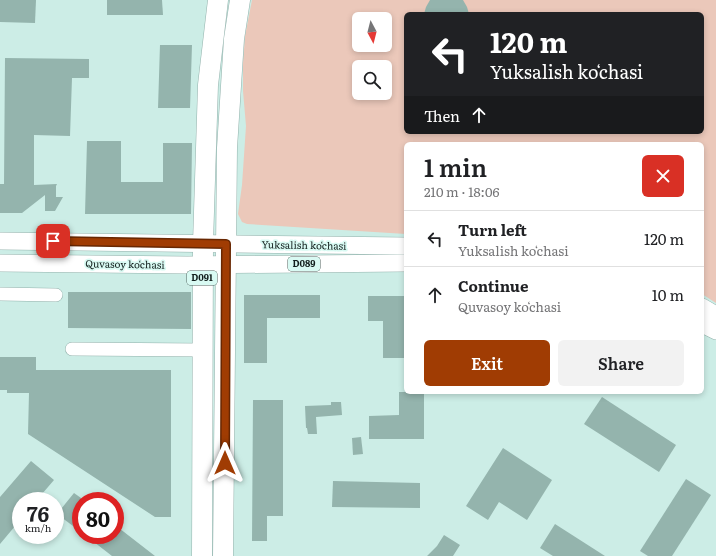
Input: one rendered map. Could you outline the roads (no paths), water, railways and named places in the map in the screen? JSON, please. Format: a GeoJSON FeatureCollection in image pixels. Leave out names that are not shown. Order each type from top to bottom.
{"type":"FeatureCollection","features":[{"type":"Feature","properties":{"kind":"highway","name":"D091"},"geometry":{"type":"LineString","coordinates":[[202,556],[202,265],[208,85],[218,0]]}},
{"type":"Feature","properties":{"kind":"highway","name":"D091"},"geometry":{"type":"LineString","coordinates":[[224,556],[227,148],[234,39],[240,0]]}},
{"type":"Feature","properties":{"kind":"main road","name":"D089"},"geometry":{"type":"LineString","coordinates":[[0,241],[203,244]]}},
{"type":"Feature","properties":{"kind":"main road","name":"Yuksalish koʻchasi"},"geometry":{"type":"LineString","coordinates":[[203,244],[404,246]]}},
{"type":"Feature","properties":{"kind":"main road","name":"Yuksalish koʻchasi"},"geometry":{"type":"LineString","coordinates":[[202,265],[404,262]]}},
{"type":"Feature","properties":{"kind":"main road","name":"Quvasoy koʻchasi"},"geometry":{"type":"LineString","coordinates":[[0,263],[202,265]]}},
{"type":"Feature","properties":{"kind":"main road"},"geometry":{"type":"LineString","coordinates":[[704,308],[716,315]]}},
{"type":"Feature","properties":{"kind":"main road"},"geometry":{"type":"LineString","coordinates":[[704,325],[716,331]]}},
{"type":"Feature","properties":{"kind":"street"},"geometry":{"type":"LineString","coordinates":[[0,294],[56,295]]}},
{"type":"Feature","properties":{"kind":"street"},"geometry":{"type":"LineString","coordinates":[[72,349],[203,350]]}}]}
